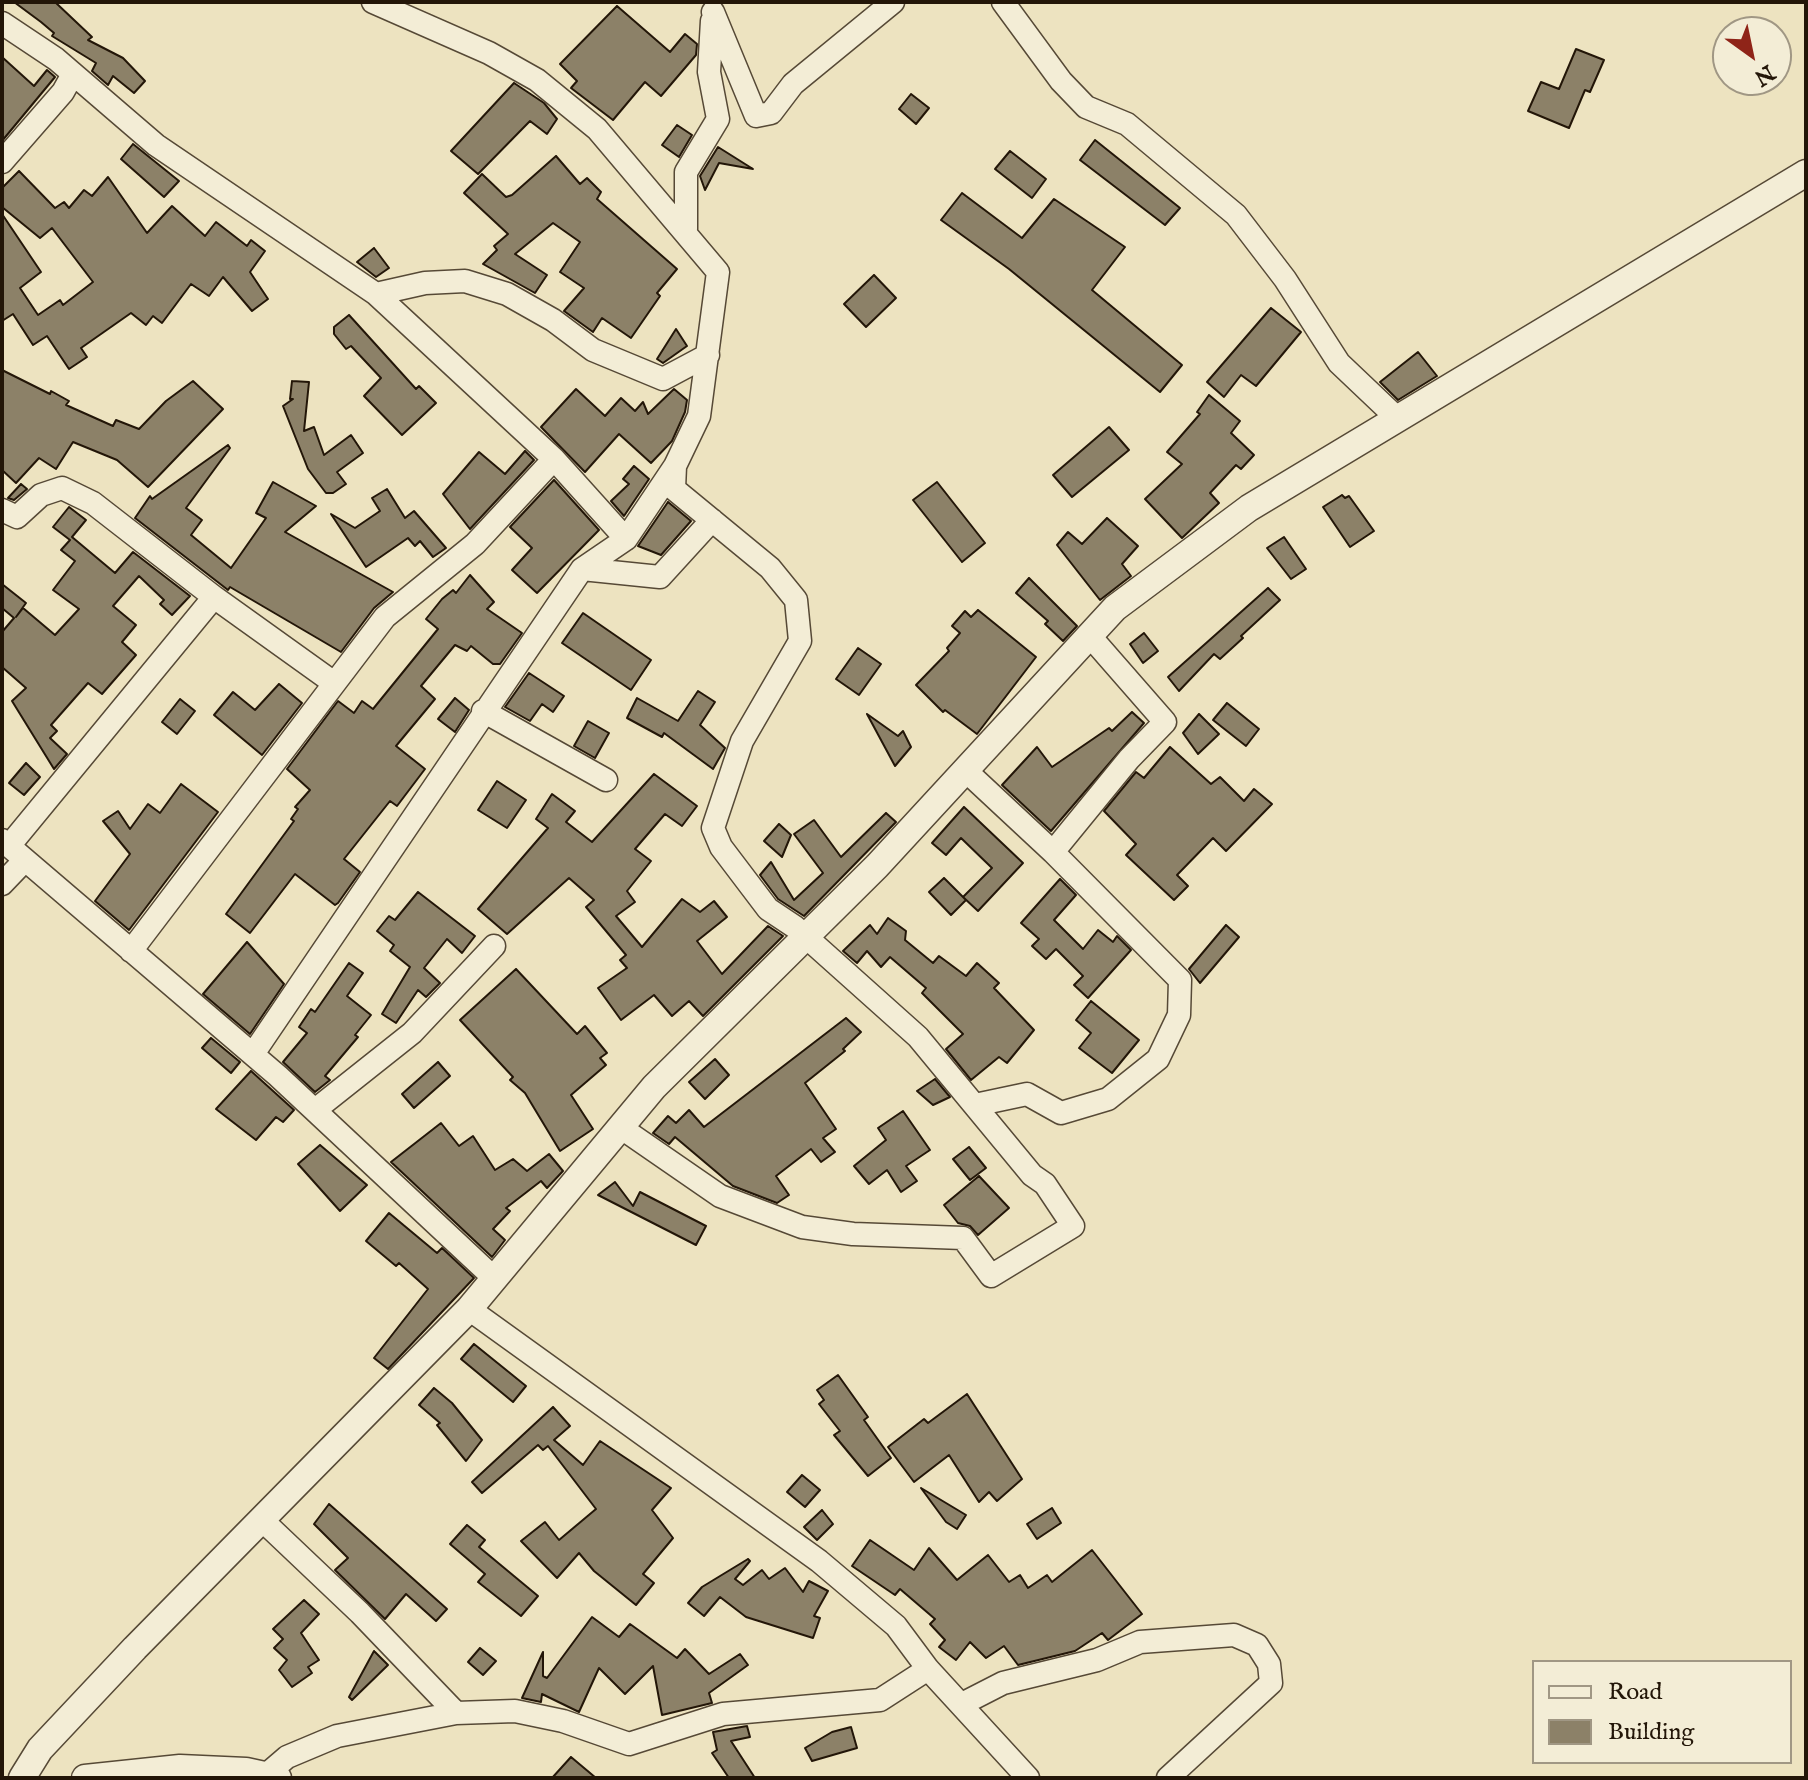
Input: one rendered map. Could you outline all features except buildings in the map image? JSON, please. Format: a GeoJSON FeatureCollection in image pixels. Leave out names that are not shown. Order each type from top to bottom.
{"type":"FeatureCollection","features":[{"type":"Feature","properties":{"kind":"street"},"geometry":{"type":"LineString","coordinates":[[253,1054],[582,569],[626,539],[675,466],[699,416],[718,272],[686,229],[597,129],[537,80],[489,53],[373,2]]}},
{"type":"Feature","properties":{"kind":"street"},"geometry":{"type":"LineString","coordinates":[[712,7],[756,116],[771,113],[793,84],[893,2]]}},
{"type":"Feature","properties":{"kind":"street"},"geometry":{"type":"LineString","coordinates":[[1003,2],[1061,81],[1086,107],[1127,124],[1236,215],[1285,279],[1339,363],[1398,419]]}},
{"type":"Feature","properties":{"kind":"street"},"geometry":{"type":"LineString","coordinates":[[686,229],[686,172],[718,119],[709,72],[712,7]]}},
{"type":"Feature","properties":{"kind":"street"},"geometry":{"type":"LineString","coordinates":[[2,23],[73,74],[156,145],[376,294],[554,459],[626,539]]}},
{"type":"Feature","properties":{"kind":"street"},"geometry":{"type":"LineString","coordinates":[[2,162],[54,104],[73,74]]}},
{"type":"Feature","properties":{"kind":"street"},"geometry":{"type":"LineString","coordinates":[[22,1778],[40,1749],[82,1704],[469,1309],[654,1087],[805,939],[1115,608],[1249,508],[1806,173]]}},
{"type":"Feature","properties":{"kind":"street"},"geometry":{"type":"LineString","coordinates":[[376,294],[425,283],[465,281],[507,294],[553,320],[593,350],[663,379],[708,355]]}},
{"type":"Feature","properties":{"kind":"street"},"geometry":{"type":"LineString","coordinates":[[131,951],[385,617],[475,544],[554,459]]}},
{"type":"Feature","properties":{"kind":"street"},"geometry":{"type":"LineString","coordinates":[[620,1127],[720,1196],[802,1227],[853,1234],[963,1238],[991,1276],[1073,1226],[1045,1184],[1032,1175],[918,1037],[795,927],[768,909],[721,847],[713,828],[742,741],[800,641],[796,600],[770,568],[674,489],[675,466]]}},
{"type":"Feature","properties":{"kind":"street"},"geometry":{"type":"LineString","coordinates":[[2,510],[17,517],[41,495],[62,488],[93,503],[214,597],[334,683]]}},
{"type":"Feature","properties":{"kind":"street"},"geometry":{"type":"LineString","coordinates":[[582,569],[660,577],[712,520]]}},
{"type":"Feature","properties":{"kind":"street"},"geometry":{"type":"LineString","coordinates":[[2,884],[12,849],[214,597]]}},
{"type":"Feature","properties":{"kind":"street"},"geometry":{"type":"LineString","coordinates":[[1053,852],[1129,759],[1165,722],[1089,635]]}},
{"type":"Feature","properties":{"kind":"street"},"geometry":{"type":"LineString","coordinates":[[483,711],[606,780]]}},
{"type":"Feature","properties":{"kind":"street"},"geometry":{"type":"LineString","coordinates":[[965,770],[1053,852],[1180,980],[1179,1015],[1158,1059],[1108,1099],[1061,1113],[1027,1094],[975,1105]]}},
{"type":"Feature","properties":{"kind":"street"},"geometry":{"type":"LineString","coordinates":[[12,849],[253,1054],[495,1279]]}},
{"type":"Feature","properties":{"kind":"street"},"geometry":{"type":"LineString","coordinates":[[315,1110],[412,1033],[494,946]]}},
{"type":"Feature","properties":{"kind":"street"},"geometry":{"type":"LineString","coordinates":[[469,1309],[819,1561],[896,1626],[928,1669],[1028,1778]]}},
{"type":"Feature","properties":{"kind":"street"},"geometry":{"type":"LineString","coordinates":[[262,1520],[360,1613],[456,1713]]}},
{"type":"Feature","properties":{"kind":"street"},"geometry":{"type":"LineString","coordinates":[[962,1704],[1003,1683],[1097,1660],[1140,1642],[1234,1635],[1257,1645],[1269,1664],[1271,1683],[1168,1778]]}},
{"type":"Feature","properties":{"kind":"street"},"geometry":{"type":"LineString","coordinates":[[85,1778],[180,1768],[246,1771],[272,1777],[287,1757],[337,1736],[456,1713],[515,1711],[563,1721],[629,1744],[723,1714],[880,1700],[928,1669]]}}]}
